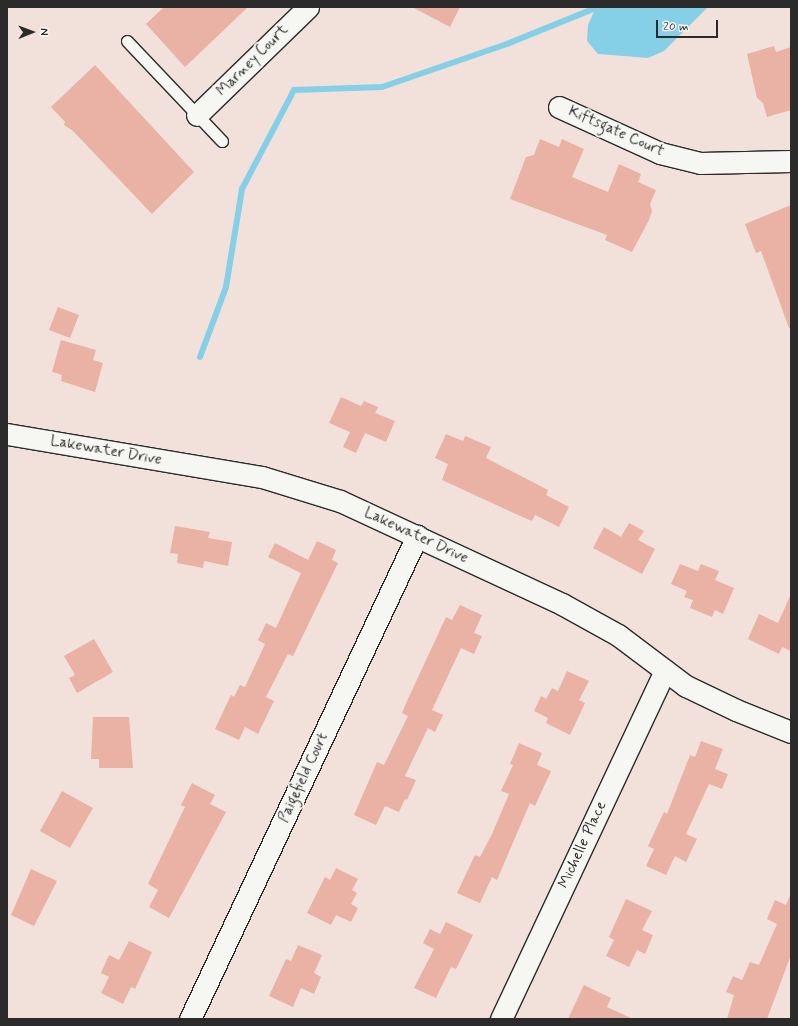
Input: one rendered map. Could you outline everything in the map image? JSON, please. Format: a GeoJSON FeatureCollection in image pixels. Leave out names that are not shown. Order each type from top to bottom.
{"type":"FeatureCollection","features":[{"type":"Feature","properties":{"kind":"street","name":"Marney Court"},"geometry":{"type":"LineString","coordinates":[[198,115],[308,7]]}},
{"type":"Feature","properties":{"kind":"street","name":"Kiftsgate Court"},"geometry":{"type":"LineString","coordinates":[[559,106],[660,153],[700,163],[791,161]]}},
{"type":"Feature","properties":{"kind":"street","name":"Lakewater Drive"},"geometry":{"type":"LineString","coordinates":[[7,434],[262,477],[340,501],[417,536],[598,623],[704,696],[791,732]]}},
{"type":"Feature","properties":{"kind":"street","name":"Paigefield Court"},"geometry":{"type":"LineString","coordinates":[[190,1019],[417,536]]}},
{"type":"Feature","properties":{"kind":"street","name":"Michelle Place"},"geometry":{"type":"LineString","coordinates":[[501,1019],[666,671]]}},
{"type":"Feature","properties":{"kind":"lane"},"geometry":{"type":"LineString","coordinates":[[127,41],[222,141]]}},
{"type":"Feature","properties":{"kind":"water"},"geometry":{"type":"Polygon","coordinates":[[[596,7],[708,7],[664,51],[648,58],[598,54],[587,41],[588,25],[596,7]]]}},
{"type":"Feature","properties":{"kind":"building"},"geometry":{"type":"Polygon","coordinates":[[[164,7],[248,7],[185,67],[146,24],[164,7]]]}},
{"type":"Feature","properties":{"kind":"building"},"geometry":{"type":"Polygon","coordinates":[[[412,7],[460,7],[450,27],[412,7]]]}},
{"type":"Feature","properties":{"kind":"building"},"geometry":{"type":"Polygon","coordinates":[[[774,46],[776,52],[791,47],[791,110],[767,117],[763,103],[757,98],[747,54],[774,46]]]}},
{"type":"Feature","properties":{"kind":"building"},"geometry":{"type":"Polygon","coordinates":[[[95,65],[194,172],[152,214],[73,131],[64,125],[65,122],[51,107],[95,65]]]}},
{"type":"Feature","properties":{"kind":"building"},"geometry":{"type":"Polygon","coordinates":[[[540,139],[559,147],[562,139],[584,149],[572,177],[608,192],[619,164],[641,174],[638,182],[656,190],[650,204],[652,211],[649,220],[632,252],[605,240],[607,235],[510,199],[526,157],[534,155],[540,139]]]}},
{"type":"Feature","properties":{"kind":"building"},"geometry":{"type":"Polygon","coordinates":[[[791,205],[791,328],[789,328],[761,251],[756,253],[745,224],[791,205]]]}},
{"type":"Feature","properties":{"kind":"building"},"geometry":{"type":"Polygon","coordinates":[[[58,307],[79,315],[70,338],[49,330],[58,307]]]}},
{"type":"Feature","properties":{"kind":"building"},"geometry":{"type":"Polygon","coordinates":[[[61,340],[96,350],[93,360],[103,363],[95,392],[61,381],[62,375],[52,372],[61,340]]]}},
{"type":"Feature","properties":{"kind":"building"},"geometry":{"type":"Polygon","coordinates":[[[341,397],[361,406],[364,401],[378,407],[375,413],[395,421],[386,442],[365,433],[356,453],[343,447],[350,432],[329,423],[341,397]]]}},
{"type":"Feature","properties":{"kind":"building"},"geometry":{"type":"Polygon","coordinates":[[[446,434],[463,441],[465,436],[491,447],[486,458],[548,490],[546,495],[569,507],[559,527],[535,515],[532,521],[442,480],[448,464],[435,458],[446,434]]]}},
{"type":"Feature","properties":{"kind":"building"},"geometry":{"type":"Polygon","coordinates":[[[629,523],[644,531],[638,540],[655,549],[642,574],[593,548],[604,527],[621,537],[629,523]]]}},
{"type":"Feature","properties":{"kind":"building"},"geometry":{"type":"Polygon","coordinates":[[[175,526],[210,532],[208,538],[232,542],[228,566],[204,561],[203,568],[177,563],[178,554],[170,553],[175,526]]]}},
{"type":"Feature","properties":{"kind":"building"},"geometry":{"type":"Polygon","coordinates":[[[317,541],[336,550],[332,560],[338,563],[293,656],[288,654],[266,697],[274,701],[258,734],[245,727],[239,740],[215,729],[231,695],[234,697],[240,685],[245,687],[265,644],[258,640],[266,623],[276,628],[301,573],[268,557],[275,543],[308,560],[317,541]]]}},
{"type":"Feature","properties":{"kind":"building"},"geometry":{"type":"Polygon","coordinates":[[[680,564],[698,571],[701,564],[719,571],[715,580],[734,588],[723,614],[715,610],[712,617],[690,608],[693,600],[684,597],[687,591],[671,584],[680,564]]]}},
{"type":"Feature","properties":{"kind":"building"},"geometry":{"type":"Polygon","coordinates":[[[791,594],[791,651],[782,647],[779,654],[748,639],[759,614],[778,623],[791,594]]]}},
{"type":"Feature","properties":{"kind":"building"},"geometry":{"type":"Polygon","coordinates":[[[460,605],[482,615],[474,633],[482,636],[474,654],[461,648],[432,710],[443,715],[435,732],[428,728],[405,776],[416,780],[407,800],[405,799],[399,812],[385,806],[376,825],[354,815],[377,762],[384,765],[408,716],[402,713],[446,617],[452,620],[460,605]]]}},
{"type":"Feature","properties":{"kind":"building"},"geometry":{"type":"Polygon","coordinates":[[[94,639],[113,672],[77,693],[69,678],[75,675],[64,656],[94,639]]]}},
{"type":"Feature","properties":{"kind":"building"},"geometry":{"type":"Polygon","coordinates":[[[567,671],[589,681],[579,700],[585,703],[570,735],[546,723],[548,718],[534,711],[541,696],[546,699],[552,688],[558,691],[567,671]]]}},
{"type":"Feature","properties":{"kind":"building"},"geometry":{"type":"Polygon","coordinates":[[[93,717],[129,717],[133,768],[99,768],[99,759],[91,759],[93,717]]]}},
{"type":"Feature","properties":{"kind":"building"},"geometry":{"type":"Polygon","coordinates":[[[701,741],[723,749],[715,769],[728,774],[722,789],[709,784],[686,834],[697,839],[686,862],[675,856],[666,875],[646,866],[654,849],[648,846],[664,812],[667,814],[690,755],[695,757],[701,741]]]}},
{"type":"Feature","properties":{"kind":"building"},"geometry":{"type":"Polygon","coordinates":[[[519,743],[542,753],[537,765],[551,771],[535,806],[530,803],[497,880],[492,877],[480,903],[457,893],[475,855],[480,857],[492,834],[509,794],[501,791],[513,765],[510,764],[519,743]]]}},
{"type":"Feature","properties":{"kind":"building"},"geometry":{"type":"Polygon","coordinates":[[[192,783],[215,795],[210,804],[226,812],[169,918],[149,907],[158,890],[148,884],[185,807],[181,805],[192,783]]]}},
{"type":"Feature","properties":{"kind":"building"},"geometry":{"type":"Polygon","coordinates":[[[62,791],[93,808],[70,848],[40,831],[62,791]]]}},
{"type":"Feature","properties":{"kind":"building"},"geometry":{"type":"Polygon","coordinates":[[[336,868],[358,879],[352,890],[357,893],[351,904],[358,908],[351,922],[336,915],[331,925],[307,913],[325,877],[330,880],[336,868]]]}},
{"type":"Feature","properties":{"kind":"building"},"geometry":{"type":"Polygon","coordinates":[[[31,869],[57,881],[34,926],[11,915],[31,869]]]}},
{"type":"Feature","properties":{"kind":"building"},"geometry":{"type":"Polygon","coordinates":[[[791,893],[791,955],[767,1019],[727,1019],[734,995],[726,992],[733,976],[742,980],[750,962],[759,965],[777,924],[767,919],[775,900],[786,905],[791,893]]]}},
{"type":"Feature","properties":{"kind":"building"},"geometry":{"type":"Polygon","coordinates":[[[626,899],[652,911],[642,930],[653,935],[645,954],[637,950],[629,967],[606,956],[614,940],[609,937],[626,899]]]}},
{"type":"Feature","properties":{"kind":"building"},"geometry":{"type":"Polygon","coordinates":[[[446,922],[473,935],[456,969],[451,967],[436,998],[414,988],[434,949],[423,943],[430,929],[440,934],[446,922]]]}},
{"type":"Feature","properties":{"kind":"building"},"geometry":{"type":"Polygon","coordinates":[[[129,941],[152,952],[135,989],[131,987],[123,1004],[101,993],[109,977],[101,973],[109,955],[119,960],[129,941]]]}},
{"type":"Feature","properties":{"kind":"building"},"geometry":{"type":"Polygon","coordinates":[[[298,945],[322,955],[314,973],[321,977],[314,994],[301,988],[293,1007],[269,996],[286,959],[291,961],[298,945]]]}},
{"type":"Feature","properties":{"kind":"building"},"geometry":{"type":"Polygon","coordinates":[[[584,985],[611,998],[607,1007],[633,1019],[568,1019],[584,985]]]}},
{"type":"Feature","properties":{"kind":"waterway"},"geometry":{"type":"LineString","coordinates":[[200,357],[226,287],[242,189],[294,90],[382,87],[507,44],[598,7]]}}]}
